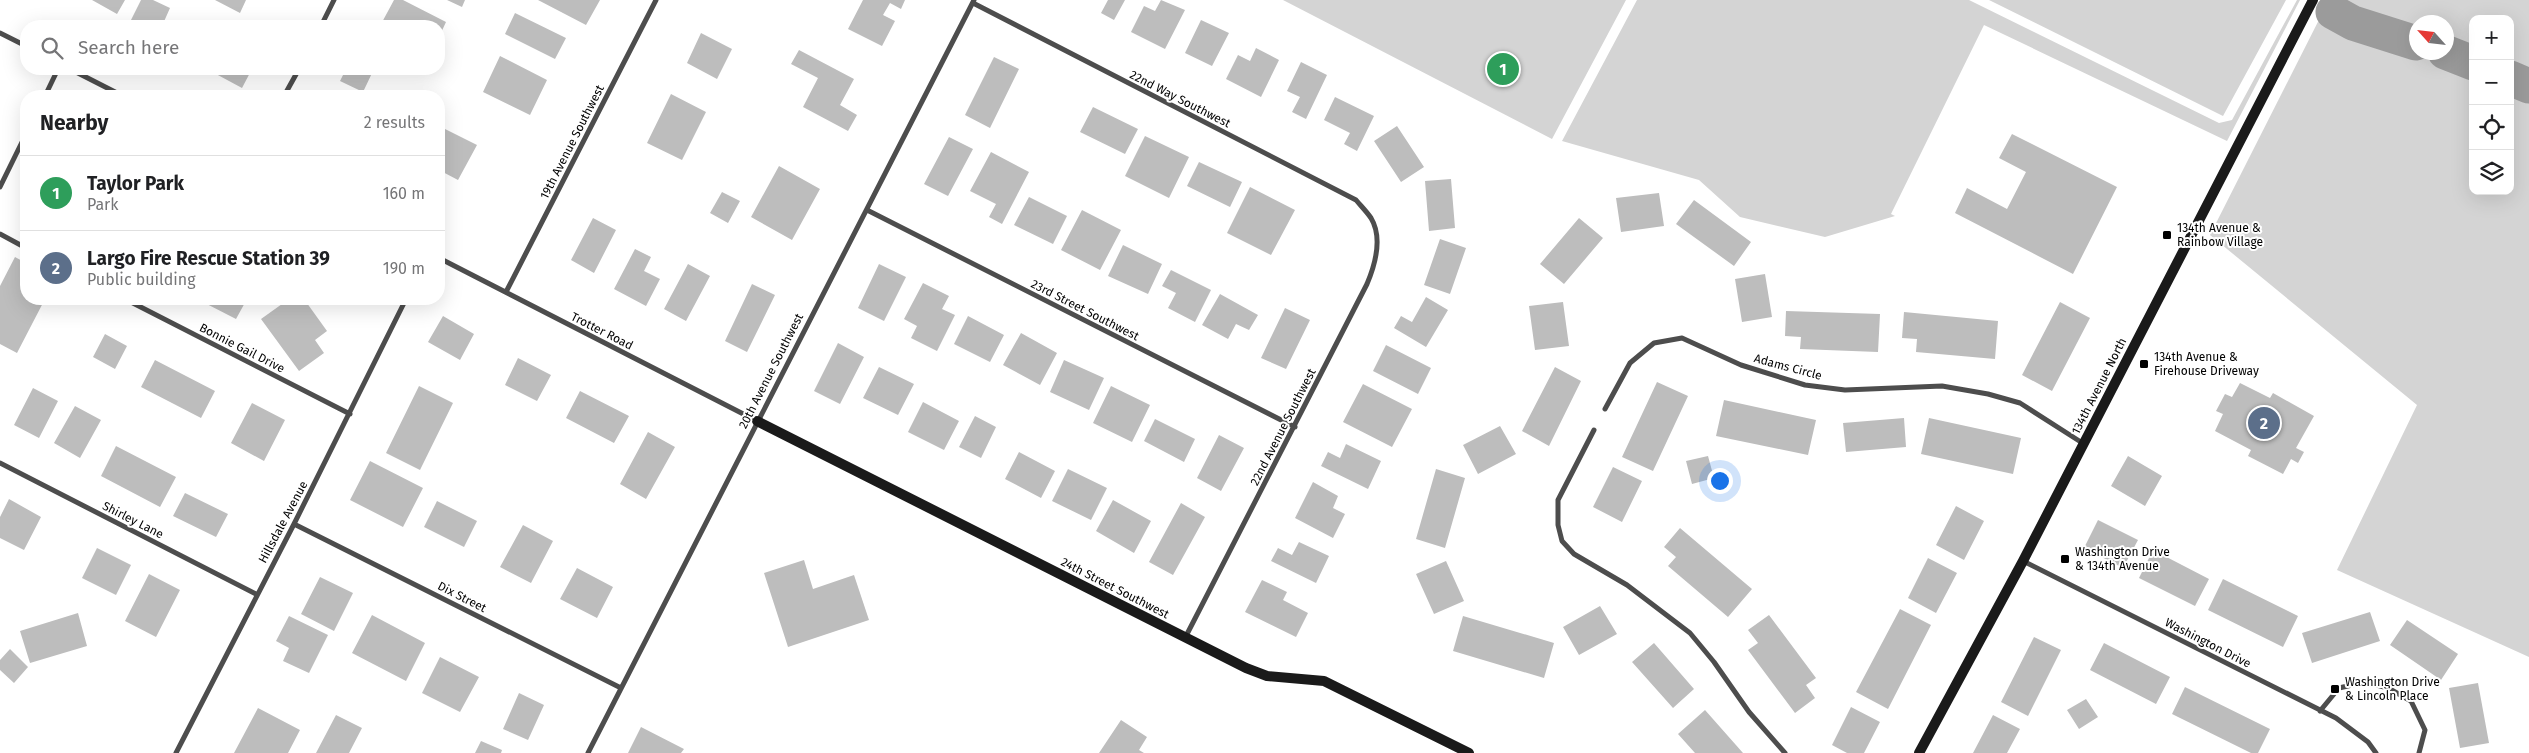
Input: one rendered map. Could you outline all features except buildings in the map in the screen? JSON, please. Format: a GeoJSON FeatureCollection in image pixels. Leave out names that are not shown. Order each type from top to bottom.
{"type":"FeatureCollection","features":[{"type":"Feature","properties":{"kind":"street"},"geometry":{"type":"LineString","coordinates":[[323,20],[334,0]]}},
{"type":"Feature","properties":{"kind":"street","name":"19th Avenue Southwest"},"geometry":{"type":"LineString","coordinates":[[506,292],[656,0]]}},
{"type":"Feature","properties":{"kind":"street","name":"134th Avenue North"},"geometry":{"type":"LineString","coordinates":[[1919,753],[2023,561],[2313,0]]}},
{"type":"Feature","properties":{"kind":"street","name":"20th Avenue Southwest"},"geometry":{"type":"LineString","coordinates":[[588,753],[756,421],[974,2]]}},
{"type":"Feature","properties":{"kind":"street","name":"22nd Way Southwest"},"geometry":{"type":"LineString","coordinates":[[974,2],[1356,200],[1372,220]]}},
{"type":"Feature","properties":{"kind":"street"},"geometry":{"type":"LineString","coordinates":[[0,33],[20,43]]}},
{"type":"Feature","properties":{"kind":"street"},"geometry":{"type":"LineString","coordinates":[[48,90],[55,75]]}},
{"type":"Feature","properties":{"kind":"street"},"geometry":{"type":"LineString","coordinates":[[82,75],[111,90]]}},
{"type":"Feature","properties":{"kind":"street"},"geometry":{"type":"LineString","coordinates":[[287,90],[296,75]]}},
{"type":"Feature","properties":{"kind":"street"},"geometry":{"type":"LineString","coordinates":[[0,187],[20,146]]}},
{"type":"Feature","properties":{"kind":"street","name":"23rd Street Southwest"},"geometry":{"type":"LineString","coordinates":[[867,210],[1295,427]]}},
{"type":"Feature","properties":{"kind":"street","name":"22nd Avenue Southwest"},"geometry":{"type":"LineString","coordinates":[[1185,638],[1295,427],[1374,266],[1377,242],[1372,220]]}},
{"type":"Feature","properties":{"kind":"street"},"geometry":{"type":"LineString","coordinates":[[0,234],[20,245]]}},
{"type":"Feature","properties":{"kind":"street","name":"Trotter Road"},"geometry":{"type":"LineString","coordinates":[[445,261],[756,421]]}},
{"type":"Feature","properties":{"kind":"street","name":"Bonnie Gail Drive"},"geometry":{"type":"LineString","coordinates":[[137,305],[350,414]]}},
{"type":"Feature","properties":{"kind":"street","name":"Hillsdale Avenue"},"geometry":{"type":"LineString","coordinates":[[176,753],[350,414],[403,305]]}},
{"type":"Feature","properties":{"kind":"street","name":"Adams Circle"},"geometry":{"type":"LineString","coordinates":[[1605,409],[1630,363],[1654,343],[1682,338],[1741,365],[1805,385],[1846,390],[1942,386],[1988,394],[2020,403],[2084,444]]}},
{"type":"Feature","properties":{"kind":"street","name":"24th Street Southwest"},"geometry":{"type":"LineString","coordinates":[[756,421],[1185,638],[1267,676],[1324,681],[1469,753]]}},
{"type":"Feature","properties":{"kind":"street"},"geometry":{"type":"LineString","coordinates":[[1594,430],[1558,500],[1558,525],[1562,540],[1574,554],[1627,585],[1690,634],[1714,662],[1749,712],[1785,753]]}},
{"type":"Feature","properties":{"kind":"street","name":"Shirley Lane"},"geometry":{"type":"LineString","coordinates":[[0,463],[256,594]]}},
{"type":"Feature","properties":{"kind":"street","name":"Dix Street"},"geometry":{"type":"LineString","coordinates":[[294,524],[620,688]]}},
{"type":"Feature","properties":{"kind":"street","name":"Washington Drive"},"geometry":{"type":"LineString","coordinates":[[2023,561],[2336,718],[2368,742],[2376,753]]}},
{"type":"Feature","properties":{"kind":"street"},"geometry":{"type":"LineString","coordinates":[[2320,711],[2339,688],[2365,682],[2388,688],[2411,701],[2426,730],[2419,753]]}},
{"type":"Feature","properties":{"kind":"shaded area"},"geometry":{"type":"Polygon","coordinates":[[[1283,0],[1626,0],[1552,139],[1283,0]]]}},
{"type":"Feature","properties":{"kind":"shaded area"},"geometry":{"type":"Polygon","coordinates":[[[1637,0],[1969,0],[2219,123],[2232,120],[2297,0],[2300,0],[2227,141],[1984,25],[1891,214],[1895,216],[1825,237],[1740,217],[1699,180],[1562,141],[1637,0]]]}},
{"type":"Feature","properties":{"kind":"shaded area"},"geometry":{"type":"Polygon","coordinates":[[[1989,0],[2286,0],[2223,116],[1989,0]]]}},
{"type":"Feature","properties":{"kind":"shaded area"},"geometry":{"type":"Polygon","coordinates":[[[2329,0],[2529,0],[2529,657],[2337,570],[2417,405],[2210,235],[2329,0]]]}},
{"type":"Feature","properties":{"kind":"waterway"},"geometry":{"type":"LineString","coordinates":[[2333,12],[2353,23],[2409,41]]}},
{"type":"Feature","properties":{"kind":"waterway"},"geometry":{"type":"LineString","coordinates":[[2454,56],[2469,61]]}},
{"type":"Feature","properties":{"kind":"waterway"},"geometry":{"type":"LineString","coordinates":[[2514,80],[2529,86]]}},
{"type":"Feature","properties":{"kind":"place","name":"Taylor Park"},"geometry":{"type":"Point","coordinates":[1503,69]}},
{"type":"Feature","properties":{"kind":"place","name":"134th Avenue & Rainbow Village"},"geometry":{"type":"Point","coordinates":[2167,235]}},
{"type":"Feature","properties":{"kind":"place","name":"134th Avenue & Firehouse Driveway"},"geometry":{"type":"Point","coordinates":[2144,364]}},
{"type":"Feature","properties":{"kind":"place","name":"Largo Fire Rescue Station 39"},"geometry":{"type":"Point","coordinates":[2264,423]}},
{"type":"Feature","properties":{"kind":"place","name":"Washington Drive & 134th Avenue"},"geometry":{"type":"Point","coordinates":[2065,559]}},
{"type":"Feature","properties":{"kind":"place","name":"Washington Drive & Lincoln Place"},"geometry":{"type":"Point","coordinates":[2335,689]}}]}
